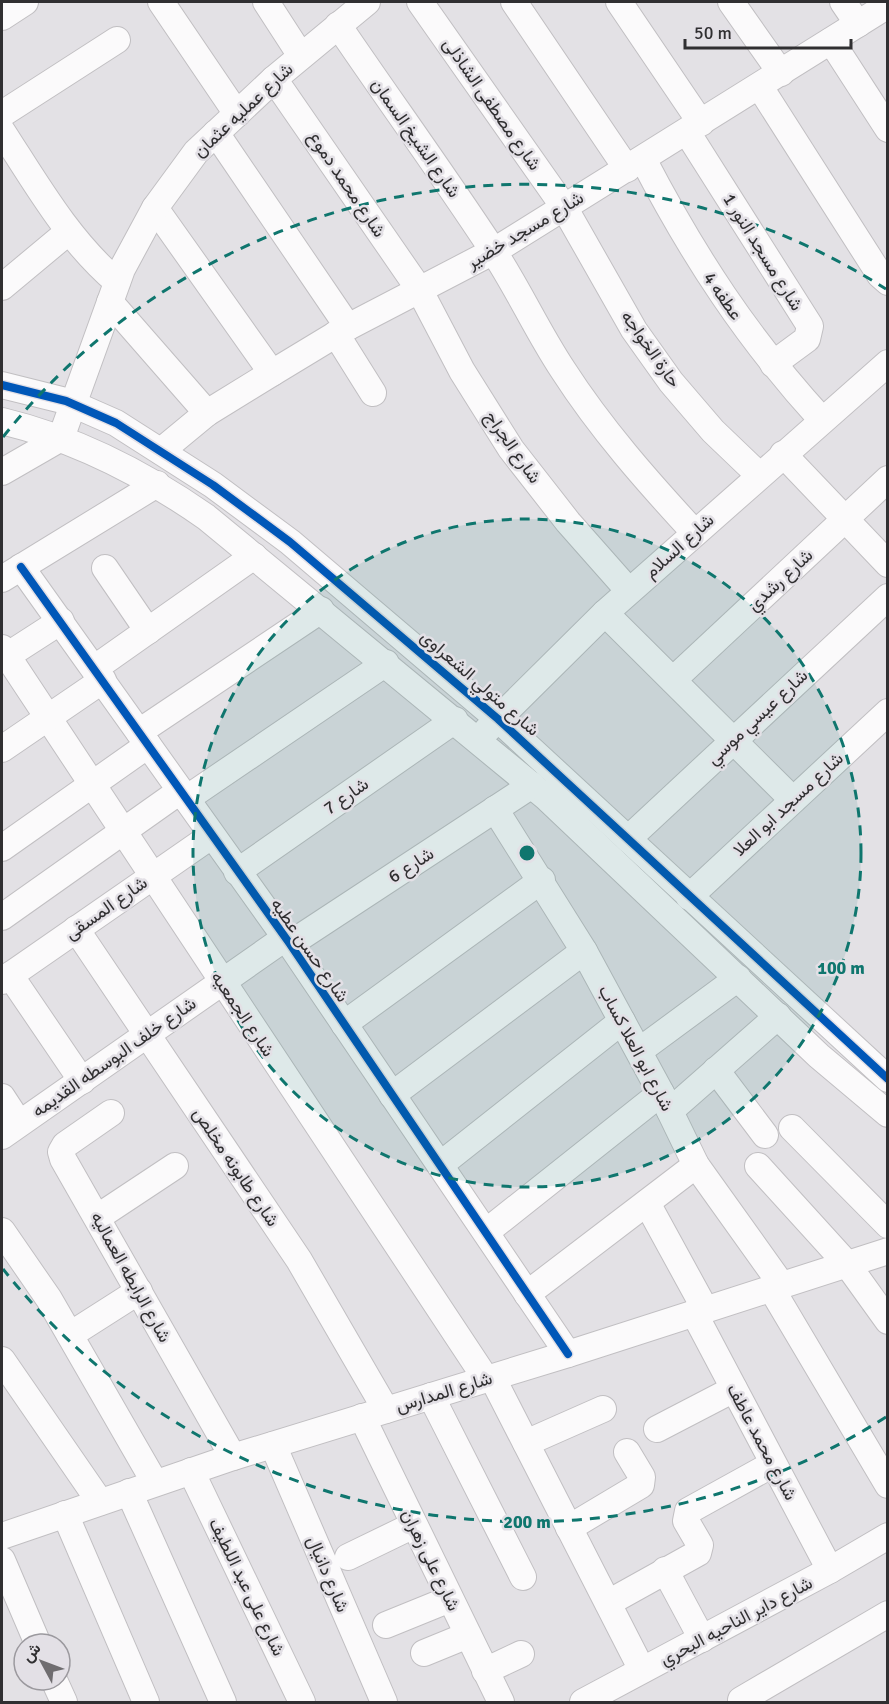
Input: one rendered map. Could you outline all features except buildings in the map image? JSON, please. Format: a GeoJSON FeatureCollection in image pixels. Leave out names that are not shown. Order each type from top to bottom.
{"type":"FeatureCollection","features":[{"type":"Feature","properties":{"kind":"street"},"geometry":{"type":"LineString","coordinates":[[2,17],[25,2]]}},
{"type":"Feature","properties":{"kind":"street"},"geometry":{"type":"LineString","coordinates":[[161,2],[237,114]]}},
{"type":"Feature","properties":{"kind":"street"},"geometry":{"type":"LineString","coordinates":[[266,2],[301,56]]}},
{"type":"Feature","properties":{"kind":"street","name":"شارع عمليه عثمان"},"geometry":{"type":"LineString","coordinates":[[61,438],[114,292],[155,208],[196,152],[274,79],[367,2]]}},
{"type":"Feature","properties":{"kind":"street","name":"شارع مصطفى الشاذلى"},"geometry":{"type":"LineString","coordinates":[[420,2],[564,207]]}},
{"type":"Feature","properties":{"kind":"street","name":"عطفه 4"},"geometry":{"type":"LineString","coordinates":[[514,2],[635,164],[724,299],[772,364],[822,420]]}},
{"type":"Feature","properties":{"kind":"street","name":"شارع مسجد النور 1"},"geometry":{"type":"LineString","coordinates":[[619,2],[810,326],[807,339],[772,364]]}},
{"type":"Feature","properties":{"kind":"street"},"geometry":{"type":"LineString","coordinates":[[731,2],[781,73]]}},
{"type":"Feature","properties":{"kind":"street"},"geometry":{"type":"LineString","coordinates":[[843,2],[858,24]]}},
{"type":"Feature","properties":{"kind":"street","name":"شارع مسجد خضير"},"geometry":{"type":"LineString","coordinates":[[161,451],[207,414],[272,373],[342,331],[494,251],[888,5]]}},
{"type":"Feature","properties":{"kind":"street","name":"شارع الشيخ السمان"},"geometry":{"type":"LineString","coordinates":[[338,25],[494,251],[526,312],[590,409],[647,481],[694,532]]}},
{"type":"Feature","properties":{"kind":"street"},"geometry":{"type":"LineString","coordinates":[[2,114],[117,40]]}},
{"type":"Feature","properties":{"kind":"street"},"geometry":{"type":"LineString","coordinates":[[831,41],[888,129]]}},
{"type":"Feature","properties":{"kind":"street","name":"شارع محمد دموع"},"geometry":{"type":"LineString","coordinates":[[274,79],[419,289]]}},
{"type":"Feature","properties":{"kind":"street"},"geometry":{"type":"LineString","coordinates":[[760,87],[880,275],[888,282]]}},
{"type":"Feature","properties":{"kind":"street"},"geometry":{"type":"LineString","coordinates":[[2,131],[68,232],[207,414]]}},
{"type":"Feature","properties":{"kind":"street"},"geometry":{"type":"LineString","coordinates":[[216,133],[342,331],[373,393]]}},
{"type":"Feature","properties":{"kind":"street","name":"حارة الخواجه"},"geometry":{"type":"LineString","coordinates":[[564,207],[634,330],[671,382],[713,430],[759,475]]}},
{"type":"Feature","properties":{"kind":"street"},"geometry":{"type":"LineString","coordinates":[[155,208],[272,373]]}},
{"type":"Feature","properties":{"kind":"street"},"geometry":{"type":"LineString","coordinates":[[2,286],[68,232]]}},
{"type":"Feature","properties":{"kind":"street","name":"شارع الجراج"},"geometry":{"type":"LineString","coordinates":[[419,289],[462,371],[511,448],[568,522],[629,591]]}},
{"type":"Feature","properties":{"kind":"street","name":"شارع السلام"},"geometry":{"type":"LineString","coordinates":[[478,739],[605,613],[888,363]]}},
{"type":"Feature","properties":{"kind":"street","name":"شارع متولي الشعراوى"},"geometry":{"type":"LineString","coordinates":[[2,385],[73,404],[116,423],[161,451],[290,542],[498,719],[888,1079]]}},
{"type":"Feature","properties":{"kind":"street"},"geometry":{"type":"LineString","coordinates":[[2,421],[61,438],[118,463],[157,484],[206,517],[532,785],[778,1016],[888,1114]]}},
{"type":"Feature","properties":{"kind":"street"},"geometry":{"type":"LineString","coordinates":[[2,472],[61,438]]}},
{"type":"Feature","properties":{"kind":"street"},"geometry":{"type":"LineString","coordinates":[[783,454],[888,564]]}},
{"type":"Feature","properties":{"kind":"street","name":"شارع رشدي"},"geometry":{"type":"LineString","coordinates":[[673,680],[888,479]]}},
{"type":"Feature","properties":{"kind":"street"},"geometry":{"type":"LineString","coordinates":[[11,573],[157,484]]}},
{"type":"Feature","properties":{"kind":"street"},"geometry":{"type":"LineString","coordinates":[[2,749],[47,718],[148,631],[254,556]]}},
{"type":"Feature","properties":{"kind":"street"},"geometry":{"type":"LineString","coordinates":[[105,568],[148,631]]}},
{"type":"Feature","properties":{"kind":"street","name":"شارع حسن عطيه"},"geometry":{"type":"LineString","coordinates":[[11,573],[61,621],[99,674],[211,836],[288,941],[568,1354]]}},
{"type":"Feature","properties":{"kind":"street","name":"شارع عيسي موسي"},"geometry":{"type":"LineString","coordinates":[[628,839],[888,597]]}},
{"type":"Feature","properties":{"kind":"street"},"geometry":{"type":"LineString","coordinates":[[2,848],[91,785],[144,739],[321,610]]}},
{"type":"Feature","properties":{"kind":"street"},"geometry":{"type":"LineString","coordinates":[[605,613],[793,800]]}},
{"type":"Feature","properties":{"kind":"street"},"geometry":{"type":"LineString","coordinates":[[3,654],[61,621]]}},
{"type":"Feature","properties":{"kind":"street","name":"شارع الجمعيه"},"geometry":{"type":"LineString","coordinates":[[3,654],[489,1378],[526,1443],[642,1670]]}},
{"type":"Feature","properties":{"kind":"street"},"geometry":{"type":"LineString","coordinates":[[2,917],[122,831],[183,795],[386,663]]}},
{"type":"Feature","properties":{"kind":"street","name":"شارع مسجد ابو العلا"},"geometry":{"type":"LineString","coordinates":[[689,897],[888,712]]}},
{"type":"Feature","properties":{"kind":"street","name":"شارع 7"},"geometry":{"type":"LineString","coordinates":[[237,872],[455,720]]}},
{"type":"Feature","properties":{"kind":"street","name":"شارع 6"},"geometry":{"type":"LineString","coordinates":[[288,941],[532,785]]}},
{"type":"Feature","properties":{"kind":"street","name":"شارع ابو العلا كساب"},"geometry":{"type":"LineString","coordinates":[[495,809],[542,880],[584,951],[639,1052],[696,1165],[776,1286],[888,1485]]}},
{"type":"Feature","properties":{"kind":"street","name":"شارع المسقى"},"geometry":{"type":"LineString","coordinates":[[6,978],[211,836]]}},
{"type":"Feature","properties":{"kind":"street"},"geometry":{"type":"LineString","coordinates":[[344,1024],[542,880]]}},
{"type":"Feature","properties":{"kind":"street","name":"شارع طابونه مخلص"},"geometry":{"type":"LineString","coordinates":[[76,929],[299,1260],[374,1414]]}},
{"type":"Feature","properties":{"kind":"street","name":"شارع خلف البوسطه القديمه"},"geometry":{"type":"LineString","coordinates":[[10,1130],[222,981],[288,941]]}},
{"type":"Feature","properties":{"kind":"street"},"geometry":{"type":"LineString","coordinates":[[392,1095],[584,951]]}},
{"type":"Feature","properties":{"kind":"street"},"geometry":{"type":"LineString","coordinates":[[6,978],[82,1081]]}},
{"type":"Feature","properties":{"kind":"street"},"geometry":{"type":"LineString","coordinates":[[639,1052],[738,978]]}},
{"type":"Feature","properties":{"kind":"street"},"geometry":{"type":"LineString","coordinates":[[486,1232],[665,1102],[716,1070],[778,1016]]}},
{"type":"Feature","properties":{"kind":"street"},"geometry":{"type":"LineString","coordinates":[[440,1164],[622,1021]]}},
{"type":"Feature","properties":{"kind":"street"},"geometry":{"type":"LineString","coordinates":[[716,1070],[765,1135]]}},
{"type":"Feature","properties":{"kind":"street"},"geometry":{"type":"LineString","coordinates":[[2,1097],[10,1130]]}},
{"type":"Feature","properties":{"kind":"street","name":"شارع الرابطه العماليه"},"geometry":{"type":"LineString","coordinates":[[111,1113],[65,1145],[61,1152],[233,1457]]}},
{"type":"Feature","properties":{"kind":"street"},"geometry":{"type":"LineString","coordinates":[[792,1128],[888,1225]]}},
{"type":"Feature","properties":{"kind":"street"},"geometry":{"type":"LineString","coordinates":[[527,1294],[696,1165]]}},
{"type":"Feature","properties":{"kind":"street"},"geometry":{"type":"LineString","coordinates":[[98,1217],[175,1166]]}},
{"type":"Feature","properties":{"kind":"street"},"geometry":{"type":"LineString","coordinates":[[758,1166],[847,1264],[888,1321]]}},
{"type":"Feature","properties":{"kind":"street","name":"شارع محمد عاطف"},"geometry":{"type":"LineString","coordinates":[[647,1203],[734,1389],[830,1570]]}},
{"type":"Feature","properties":{"kind":"street"},"geometry":{"type":"LineString","coordinates":[[2,1231],[70,1335],[155,1483]]}},
{"type":"Feature","properties":{"kind":"street","name":"شارع المدارس"},"geometry":{"type":"LineString","coordinates":[[2,1536],[233,1457],[568,1354],[888,1251]]}},
{"type":"Feature","properties":{"kind":"street"},"geometry":{"type":"LineString","coordinates":[[70,1335],[139,1292]]}},
{"type":"Feature","properties":{"kind":"street"},"geometry":{"type":"LineString","coordinates":[[2,1360],[100,1502]]}},
{"type":"Feature","properties":{"kind":"street"},"geometry":{"type":"LineString","coordinates":[[657,1429],[734,1389]]}},
{"type":"Feature","properties":{"kind":"street"},"geometry":{"type":"LineString","coordinates":[[431,1396],[524,1577]]}},
{"type":"Feature","properties":{"kind":"street"},"geometry":{"type":"LineString","coordinates":[[526,1443],[603,1409]]}},
{"type":"Feature","properties":{"kind":"street","name":"شارع على زهران"},"geometry":{"type":"LineString","coordinates":[[374,1414],[414,1525],[501,1702]]}},
{"type":"Feature","properties":{"kind":"street","name":"شارع دانيال"},"geometry":{"type":"LineString","coordinates":[[273,1445],[384,1702]]}},
{"type":"Feature","properties":{"kind":"street"},"geometry":{"type":"LineString","coordinates":[[569,1528],[641,1485],[642,1477],[627,1452]]}},
{"type":"Feature","properties":{"kind":"street"},"geometry":{"type":"LineString","coordinates":[[608,1603],[698,1553],[700,1545],[686,1521],[688,1511],[773,1464]]}},
{"type":"Feature","properties":{"kind":"street","name":"شارع على عبد اللطيف"},"geometry":{"type":"LineString","coordinates":[[192,1472],[302,1702]]}},
{"type":"Feature","properties":{"kind":"street"},"geometry":{"type":"LineString","coordinates":[[129,1492],[223,1702]]}},
{"type":"Feature","properties":{"kind":"street"},"geometry":{"type":"LineString","coordinates":[[65,1514],[146,1702]]}},
{"type":"Feature","properties":{"kind":"street"},"geometry":{"type":"LineString","coordinates":[[348,1557],[414,1525]]}},
{"type":"Feature","properties":{"kind":"street","name":"شارع داير الناحيه البحري"},"geometry":{"type":"LineString","coordinates":[[583,1702],[830,1570],[887,1536]]}},
{"type":"Feature","properties":{"kind":"street"},"geometry":{"type":"LineString","coordinates":[[2,1560],[33,1632]]}},
{"type":"Feature","properties":{"kind":"street"},"geometry":{"type":"LineString","coordinates":[[665,1570],[702,1639]]}},
{"type":"Feature","properties":{"kind":"street"},"geometry":{"type":"LineString","coordinates":[[386,1625],[450,1599]]}},
{"type":"Feature","properties":{"kind":"street"},"geometry":{"type":"LineString","coordinates":[[741,1700],[888,1614]]}},
{"type":"Feature","properties":{"kind":"street"},"geometry":{"type":"LineString","coordinates":[[424,1653],[468,1635]]}},
{"type":"Feature","properties":{"kind":"street"},"geometry":{"type":"LineString","coordinates":[[485,1671],[521,1654]]}},
{"type":"Feature","properties":{"kind":"cycle path"},"geometry":{"type":"LineString","coordinates":[[2,385],[66,401],[116,423],[213,485],[290,542],[498,719],[888,1079]]}},
{"type":"Feature","properties":{"kind":"cycle path"},"geometry":{"type":"LineString","coordinates":[[21,567],[290,944],[568,1354]]}}]}
